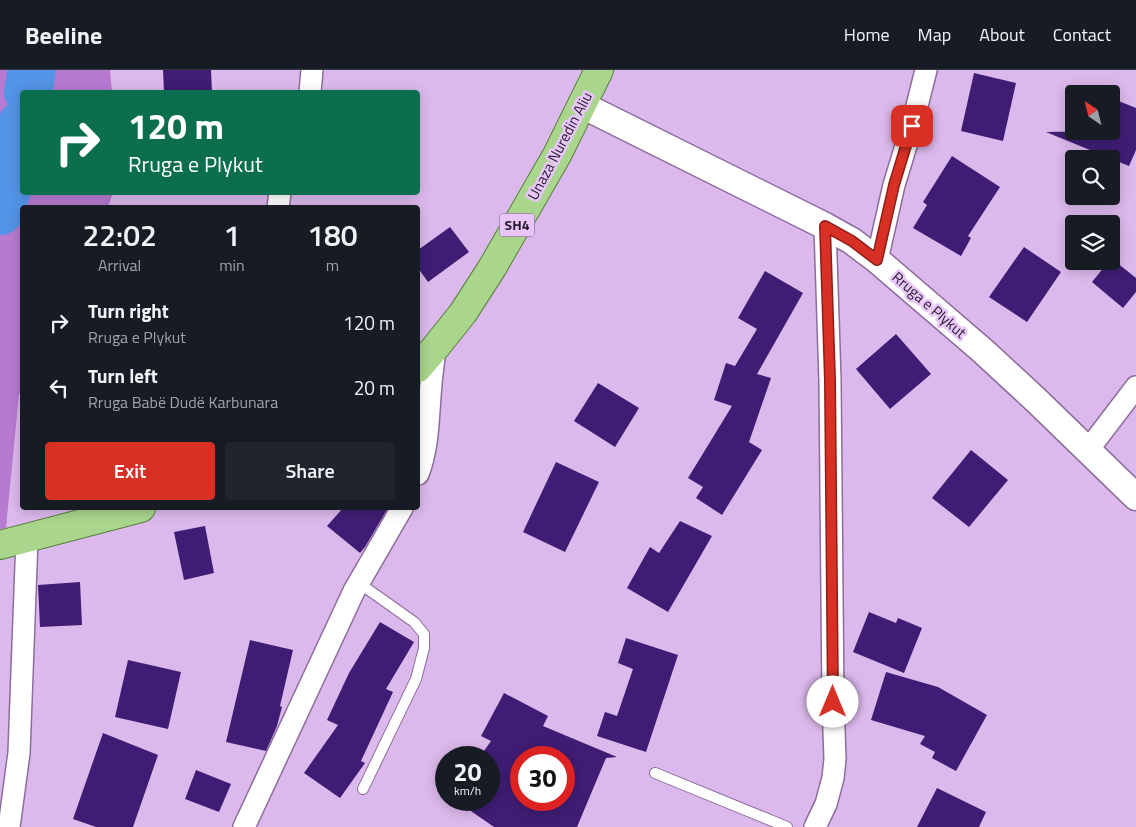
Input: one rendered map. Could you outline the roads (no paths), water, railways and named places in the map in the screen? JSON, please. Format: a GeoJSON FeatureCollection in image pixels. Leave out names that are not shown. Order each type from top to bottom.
{"type":"FeatureCollection","features":[{"type":"Feature","properties":{"kind":"main road","name":"Unaza Nuredin Aliu"},"geometry":{"type":"LineString","coordinates":[[420,366],[463,313],[492,268],[552,163],[599,70]]}},
{"type":"Feature","properties":{"kind":"main road"},"geometry":{"type":"LineString","coordinates":[[11,542],[132,510]]}},
{"type":"Feature","properties":{"kind":"street"},"geometry":{"type":"LineString","coordinates":[[310,90],[312,70]]}},
{"type":"Feature","properties":{"kind":"street"},"geometry":{"type":"LineString","coordinates":[[877,260],[894,185],[912,126],[926,70]]}},
{"type":"Feature","properties":{"kind":"street","name":"Rruga e Plykut"},"geometry":{"type":"LineString","coordinates":[[582,104],[852,241],[877,260],[983,351],[1136,497]]}},
{"type":"Feature","properties":{"kind":"street"},"geometry":{"type":"LineString","coordinates":[[815,827],[826,804],[833,778],[835,759],[830,380],[825,226]]}},
{"type":"Feature","properties":{"kind":"street"},"geometry":{"type":"LineString","coordinates":[[420,469],[428,423],[436,348]]}},
{"type":"Feature","properties":{"kind":"street"},"geometry":{"type":"LineString","coordinates":[[1088,450],[1136,387]]}},
{"type":"Feature","properties":{"kind":"street"},"geometry":{"type":"LineString","coordinates":[[244,827],[359,582],[401,510]]}},
{"type":"Feature","properties":{"kind":"street"},"geometry":{"type":"LineString","coordinates":[[9,827],[19,754],[11,542]]}},
{"type":"Feature","properties":{"kind":"lane"},"geometry":{"type":"LineString","coordinates":[[359,582],[414,622],[424,634],[424,648],[416,679],[364,789]]}},
{"type":"Feature","properties":{"kind":"lane"},"geometry":{"type":"LineString","coordinates":[[655,773],[787,827]]}},
{"type":"Feature","properties":{"kind":"waterway"},"geometry":{"type":"LineString","coordinates":[[28,90],[32,70]]}},
{"type":"Feature","properties":{"kind":"waterway"},"geometry":{"type":"LineString","coordinates":[[0,211],[17,159],[20,138]]}}]}
